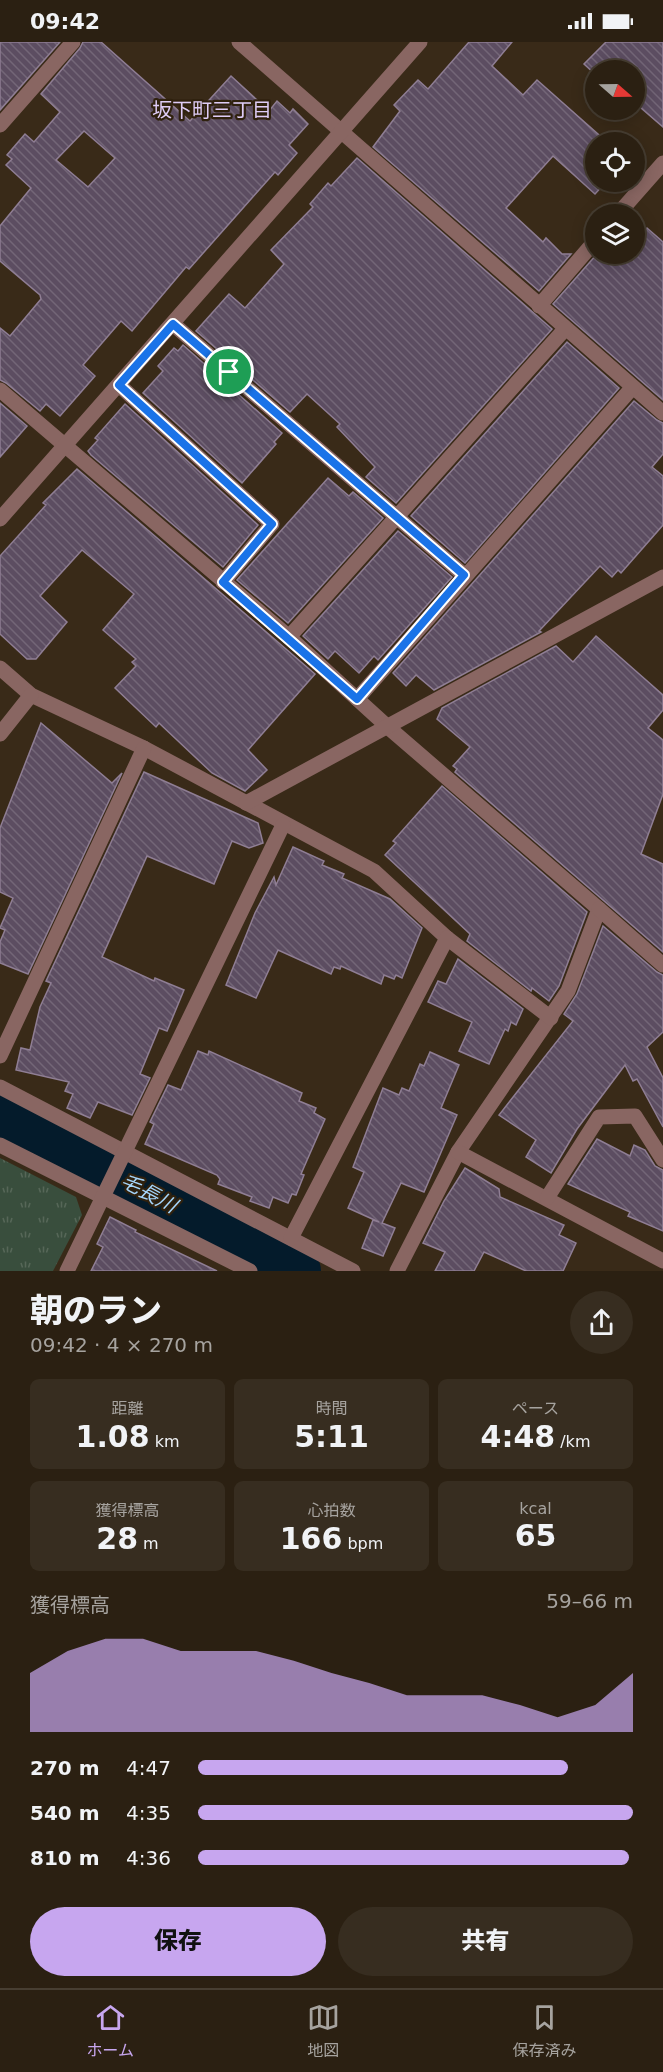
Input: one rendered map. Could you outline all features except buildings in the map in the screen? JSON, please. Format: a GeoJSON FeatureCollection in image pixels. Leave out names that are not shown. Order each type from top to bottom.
{"type":"FeatureCollection","features":[{"type":"Feature","properties":{"kind":"street"},"geometry":{"type":"LineString","coordinates":[[0,125],[73,42]]}},
{"type":"Feature","properties":{"kind":"street"},"geometry":{"type":"LineString","coordinates":[[239,42],[663,413]]}},
{"type":"Feature","properties":{"kind":"street"},"geometry":{"type":"LineString","coordinates":[[0,519],[420,42]]}},
{"type":"Feature","properties":{"kind":"street"},"geometry":{"type":"LineString","coordinates":[[627,204],[663,163]]}},
{"type":"Feature","properties":{"kind":"street"},"geometry":{"type":"LineString","coordinates":[[539,306],[585,253]]}},
{"type":"Feature","properties":{"kind":"street"},"geometry":{"type":"LineString","coordinates":[[173,324],[464,575]]}},
{"type":"Feature","properties":{"kind":"street"},"geometry":{"type":"LineString","coordinates":[[289,637],[396,514],[565,329]]}},
{"type":"Feature","properties":{"kind":"street"},"geometry":{"type":"LineString","coordinates":[[119,385],[272,524],[223,582]]}},
{"type":"Feature","properties":{"kind":"street"},"geometry":{"type":"LineString","coordinates":[[357,699],[464,575],[632,388]]}},
{"type":"Feature","properties":{"kind":"street"},"geometry":{"type":"LineString","coordinates":[[0,390],[289,637],[389,728],[663,965]]}},
{"type":"Feature","properties":{"kind":"street"},"geometry":{"type":"LineString","coordinates":[[246,803],[389,728],[663,577]]}},
{"type":"Feature","properties":{"kind":"street"},"geometry":{"type":"LineString","coordinates":[[0,668],[31,694],[144,748],[283,825],[374,871],[447,938],[551,1018]]}},
{"type":"Feature","properties":{"kind":"street"},"geometry":{"type":"LineString","coordinates":[[0,734],[31,694]]}},
{"type":"Feature","properties":{"kind":"street"},"geometry":{"type":"LineString","coordinates":[[0,1056],[144,748]]}},
{"type":"Feature","properties":{"kind":"street"},"geometry":{"type":"LineString","coordinates":[[67,1271],[283,825]]}},
{"type":"Feature","properties":{"kind":"street"},"geometry":{"type":"LineString","coordinates":[[397,1271],[458,1152],[505,1079],[551,1018],[580,963],[599,909]]}},
{"type":"Feature","properties":{"kind":"street"},"geometry":{"type":"LineString","coordinates":[[291,1238],[447,938]]}},
{"type":"Feature","properties":{"kind":"street"},"geometry":{"type":"LineString","coordinates":[[0,1087],[127,1151],[353,1271]]}},
{"type":"Feature","properties":{"kind":"street"},"geometry":{"type":"LineString","coordinates":[[548,1198],[599,1117],[635,1116],[663,1160]]}},
{"type":"Feature","properties":{"kind":"street"},"geometry":{"type":"LineString","coordinates":[[0,1145],[250,1271]]}},
{"type":"Feature","properties":{"kind":"street"},"geometry":{"type":"LineString","coordinates":[[458,1152],[663,1261]]}},
{"type":"Feature","properties":{"kind":"green space"},"geometry":{"type":"Polygon","coordinates":[[[0,1158],[76,1197],[82,1215],[53,1271],[0,1271],[0,1158]]]}},
{"type":"Feature","properties":{"kind":"waterway","name":"毛長川"},"geometry":{"type":"LineString","coordinates":[[0,1115],[297,1271]]}},
{"type":"Feature","properties":{"kind":"district","name":"坂下町三丁目"},"geometry":{"type":"Point","coordinates":[212,110]}},
{"type":"Feature","properties":{"kind":"route"},"geometry":{"type":"LineString","coordinates":[[173,324],[229,372],[464,575],[357,699],[289,637],[223,582],[272,524],[119,385],[173,324]]}}]}
